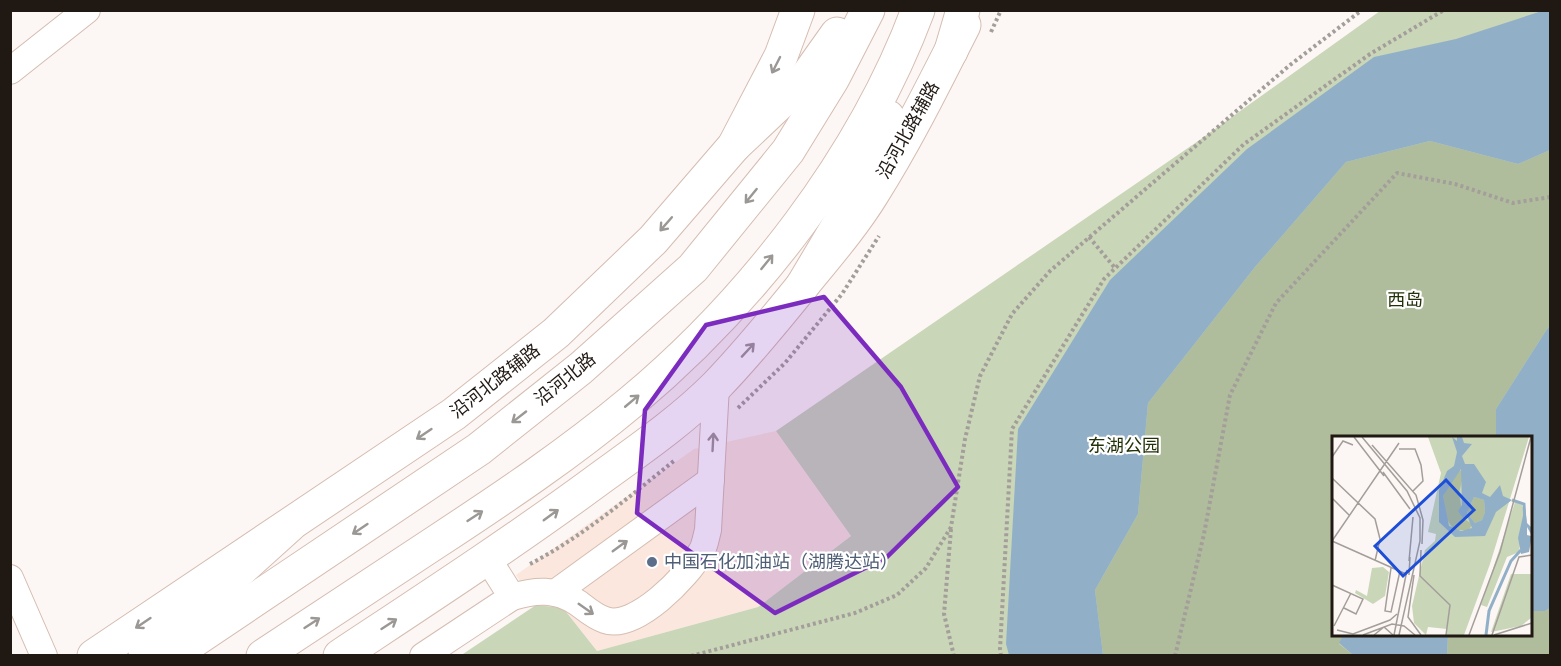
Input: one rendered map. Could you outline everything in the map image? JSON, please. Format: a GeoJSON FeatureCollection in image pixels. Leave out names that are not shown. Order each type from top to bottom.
{"type":"FeatureCollection","features":[{"type":"Feature","properties":{"kind":"main road","name":"沿河北路辅路"},"geometry":{"type":"LineString","coordinates":[[94,656],[454,414],[556,333],[653,240],[734,146],[781,56],[798,10]]}},
{"type":"Feature","properties":{"kind":"main road"},"geometry":{"type":"LineString","coordinates":[[734,146],[805,79],[854,10]]}},
{"type":"Feature","properties":{"kind":"main road","name":"沿河北路"},"geometry":{"type":"LineString","coordinates":[[171,656],[479,449],[581,368],[693,268],[788,151],[833,78],[868,10]]}},
{"type":"Feature","properties":{"kind":"main road"},"geometry":{"type":"LineString","coordinates":[[263,656],[526,482],[632,401],[690,349],[736,300],[787,238],[833,175],[889,80],[918,10]]}},
{"type":"Feature","properties":{"kind":"main road"},"geometry":{"type":"LineString","coordinates":[[801,288],[842,219],[866,168],[914,51],[923,10]]}},
{"type":"Feature","properties":{"kind":"main road"},"geometry":{"type":"LineString","coordinates":[[951,51],[963,10]]}},
{"type":"Feature","properties":{"kind":"main road","name":"沿河北路辅路"},"geometry":{"type":"LineString","coordinates":[[340,656],[488,559],[663,432],[716,386],[801,288],[848,229],[872,194],[902,144],[971,10]]}},
{"type":"Feature","properties":{"kind":"main road"},"geometry":{"type":"LineString","coordinates":[[145,656],[290,525]]}},
{"type":"Feature","properties":{"kind":"street"},"geometry":{"type":"LineString","coordinates":[[10,71],[87,10]]}},
{"type":"Feature","properties":{"kind":"street"},"geometry":{"type":"LineString","coordinates":[[423,656],[512,597],[535,590],[555,593],[575,601],[606,621],[622,622],[637,615],[680,582],[703,550],[708,530],[716,386]]}},
{"type":"Feature","properties":{"kind":"street"},"geometry":{"type":"LineString","coordinates":[[555,593],[711,480]]}},
{"type":"Feature","properties":{"kind":"street"},"geometry":{"type":"LineString","coordinates":[[488,559],[512,597]]}},
{"type":"Feature","properties":{"kind":"street"},"geometry":{"type":"LineString","coordinates":[[10,578],[44,656]]}},
{"type":"Feature","properties":{"kind":"path"},"geometry":{"type":"LineString","coordinates":[[954,656],[944,614],[951,527],[965,439],[980,376],[1012,314],[1050,271],[1089,237],[1290,65],[1362,10]]}},
{"type":"Feature","properties":{"kind":"path"},"geometry":{"type":"LineString","coordinates":[[1001,656],[1012,429],[1104,279],[1244,144],[1370,54],[1444,10]]}},
{"type":"Feature","properties":{"kind":"path"},"geometry":{"type":"LineString","coordinates":[[1174,656],[1204,534],[1230,395],[1276,303],[1397,173],[1455,184],[1512,203],[1551,197]]}},
{"type":"Feature","properties":{"kind":"path"},"geometry":{"type":"LineString","coordinates":[[1089,237],[1115,268]]}},
{"type":"Feature","properties":{"kind":"path"},"geometry":{"type":"LineString","coordinates":[[527,565],[548,554],[629,497],[678,457]]}},
{"type":"Feature","properties":{"kind":"path"},"geometry":{"type":"LineString","coordinates":[[691,656],[855,613],[897,596],[926,568],[951,527]]}},
{"type":"Feature","properties":{"kind":"highlighted area"},"geometry":{"type":"Polygon","coordinates":[[[824,297],[901,387],[958,487],[887,557],[775,613],[637,513],[645,410],[706,325],[824,297]]]}},
{"type":"Feature","properties":{"kind":"shaded area"},"geometry":{"type":"Polygon","coordinates":[[[776,431],[851,536],[758,607],[597,651],[563,608],[536,605],[516,575],[694,449],[776,431]]]}},
{"type":"Feature","properties":{"kind":"green space","name":"东湖公园"},"geometry":{"type":"Polygon","coordinates":[[[1380,11],[1550,11],[1550,655],[460,656],[536,605],[563,608],[597,651],[758,607],[851,536],[776,431],[1201,139],[1380,11]]]}},
{"type":"Feature","properties":{"kind":"green space","name":"西岛"},"geometry":{"type":"Polygon","coordinates":[[[1430,141],[1518,164],[1550,150],[1550,326],[1496,409],[1496,436],[1332,436],[1332,636],[1343,636],[1339,644],[1353,655],[1103,655],[1095,590],[1138,514],[1148,403],[1255,267],[1346,162],[1430,141]]]}},
{"type":"Feature","properties":{"kind":"green space"},"geometry":{"type":"Polygon","coordinates":[[[1550,608],[1550,655],[1447,656],[1448,636],[1531,636],[1531,611],[1545,611],[1550,608]]]}},
{"type":"Feature","properties":{"kind":"water"},"geometry":{"type":"Polygon","coordinates":[[[1545,10],[1550,11],[1550,150],[1518,164],[1430,141],[1346,162],[1255,267],[1148,403],[1138,514],[1095,590],[1103,655],[1009,655],[1006,644],[1018,429],[1110,280],[1247,149],[1374,57],[1456,39],[1545,10]]]}},
{"type":"Feature","properties":{"kind":"water"},"geometry":{"type":"Polygon","coordinates":[[[1550,326],[1550,608],[1545,611],[1531,611],[1531,436],[1496,436],[1496,409],[1550,326]]]}},
{"type":"Feature","properties":{"kind":"water"},"geometry":{"type":"Polygon","coordinates":[[[1342,636],[1448,636],[1447,655],[1353,655],[1339,643],[1342,636]]]}},
{"type":"Feature","properties":{"kind":"place","name":"中国石化加油站（湖腾达站）"},"geometry":{"type":"Point","coordinates":[652,562]}}]}
